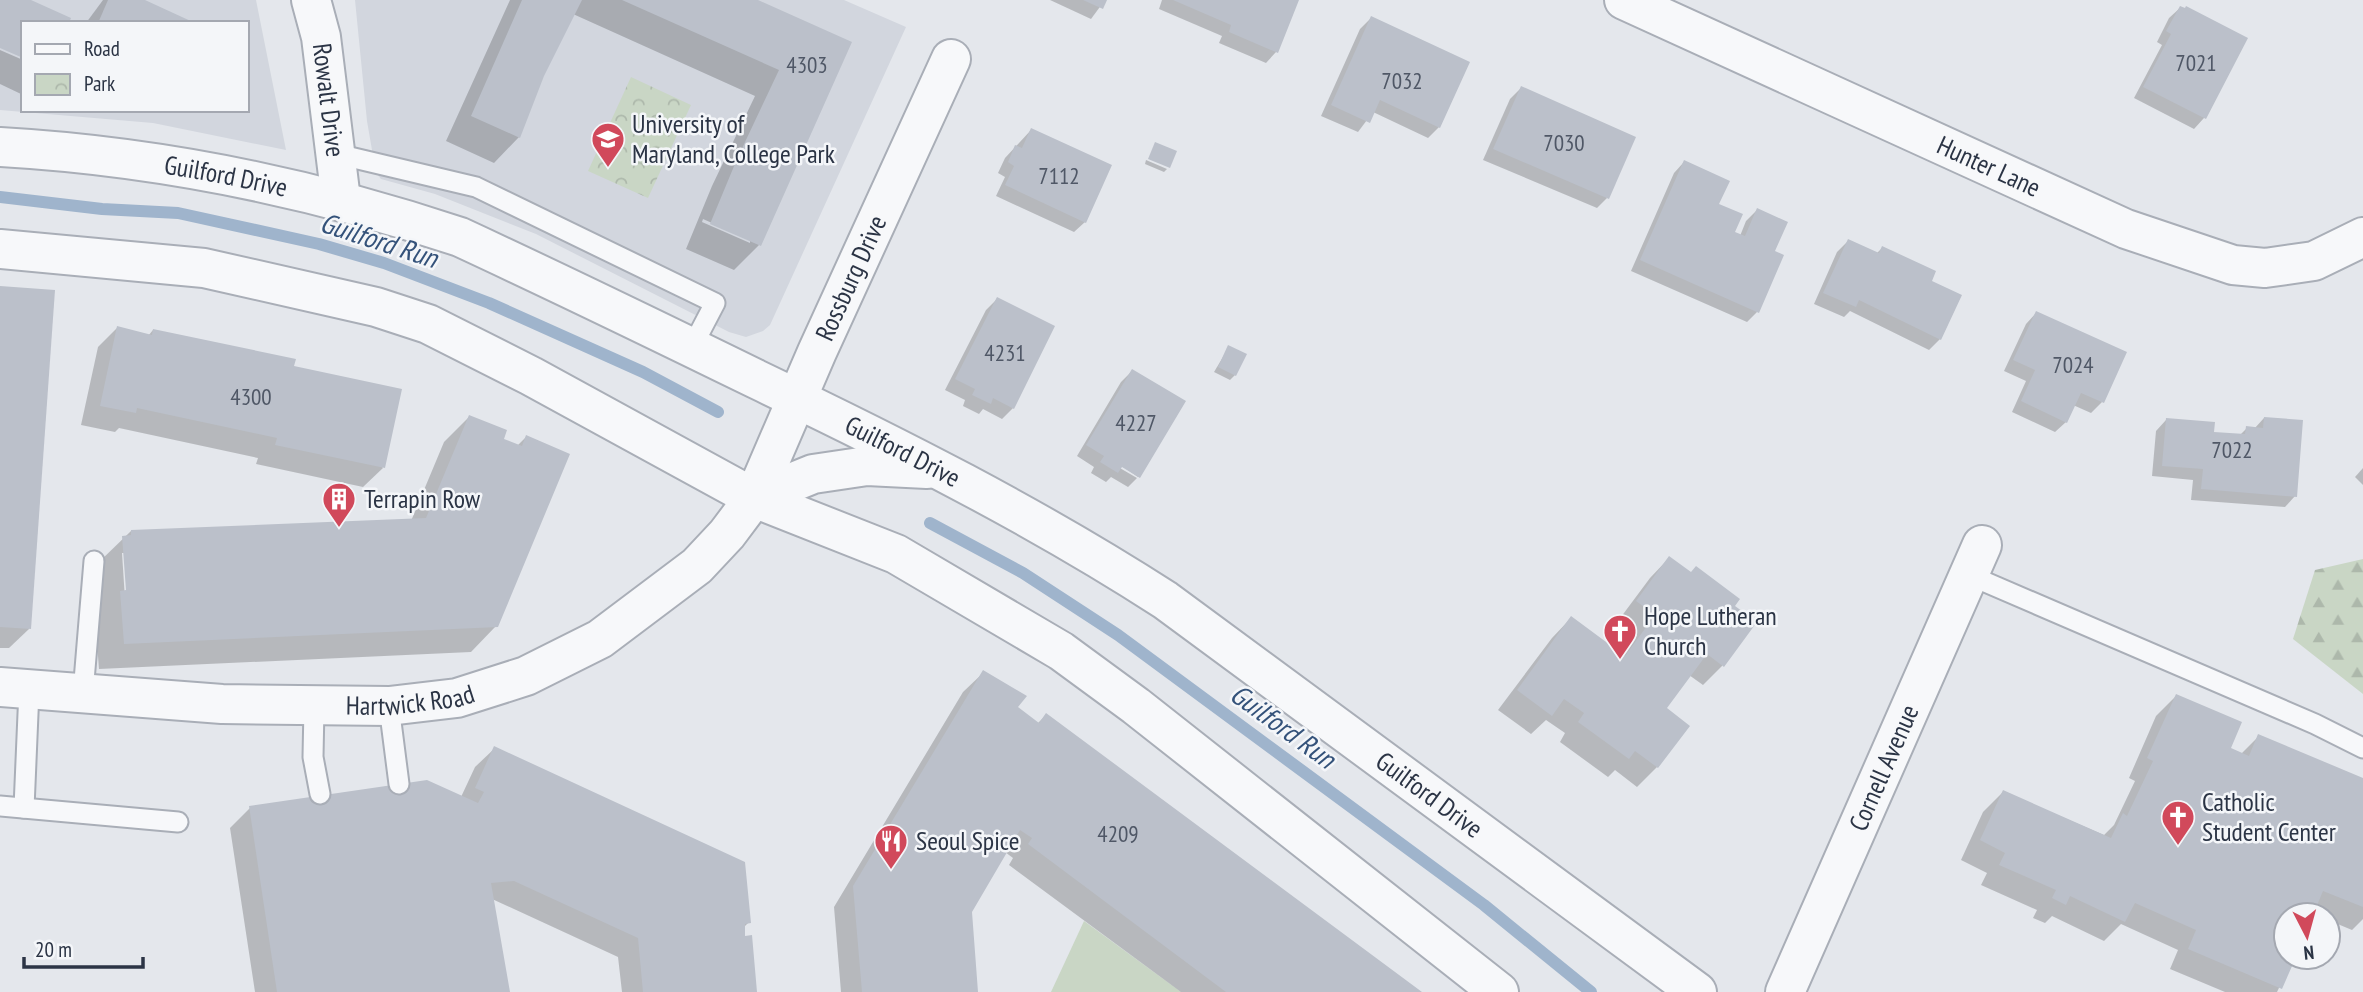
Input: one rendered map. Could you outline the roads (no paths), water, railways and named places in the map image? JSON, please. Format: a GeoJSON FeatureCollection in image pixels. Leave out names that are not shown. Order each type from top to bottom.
{"type":"FeatureCollection","features":[{"type":"Feature","properties":{"kind":"street","name":"Rowalt Drive"},"geometry":{"type":"LineString","coordinates":[[311,0],[321,37],[341,200]]}},
{"type":"Feature","properties":{"kind":"street","name":"Hunter Lane"},"geometry":{"type":"LineString","coordinates":[[1624,0],[2126,229],[2233,265],[2264,268],[2314,261],[2363,237]]}},
{"type":"Feature","properties":{"kind":"street","name":"Rossburg Drive"},"geometry":{"type":"LineString","coordinates":[[754,498],[796,398],[951,59]]}},
{"type":"Feature","properties":{"kind":"street","name":"Guilford Drive"},"geometry":{"type":"LineString","coordinates":[[0,147],[105,154],[188,166],[341,200],[460,237],[692,347],[939,469],[1095,555],[1165,600],[1697,992]]}},
{"type":"Feature","properties":{"kind":"street"},"geometry":{"type":"LineString","coordinates":[[0,249],[204,268],[376,307],[428,324],[531,376],[754,498],[896,554],[1061,651],[1147,715],[1499,992]]}},
{"type":"Feature","properties":{"kind":"street"},"geometry":{"type":"LineString","coordinates":[[754,498],[824,472],[866,466],[939,469]]}},
{"type":"Feature","properties":{"kind":"street","name":"Hartwick Road"},"geometry":{"type":"LineString","coordinates":[[15,689],[222,704],[314,707],[389,706],[469,694],[533,673],[600,639],[697,566],[727,534],[754,498]]}},
{"type":"Feature","properties":{"kind":"street","name":"Cornell Avenue"},"geometry":{"type":"LineString","coordinates":[[1785,992],[1975,560]]}},
{"type":"Feature","properties":{"kind":"lane"},"geometry":{"type":"LineString","coordinates":[[337,154],[475,187],[715,303],[692,347]]}},
{"type":"Feature","properties":{"kind":"lane"},"geometry":{"type":"LineString","coordinates":[[1975,560],[2363,748]]}},
{"type":"Feature","properties":{"kind":"lane"},"geometry":{"type":"LineString","coordinates":[[83,694],[94,561]]}},
{"type":"Feature","properties":{"kind":"lane"},"geometry":{"type":"LineString","coordinates":[[15,689],[24,808]]}},
{"type":"Feature","properties":{"kind":"lane"},"geometry":{"type":"LineString","coordinates":[[389,706],[399,784]]}},
{"type":"Feature","properties":{"kind":"lane"},"geometry":{"type":"LineString","coordinates":[[314,707],[313,757],[320,794]]}},
{"type":"Feature","properties":{"kind":"lane"},"geometry":{"type":"LineString","coordinates":[[0,806],[178,822]]}},
{"type":"Feature","properties":{"kind":"waterway","name":"Guilford Run"},"geometry":{"type":"LineString","coordinates":[[0,197],[102,209],[178,213],[319,244],[384,263],[489,303],[643,372],[718,412]]}},
{"type":"Feature","properties":{"kind":"waterway","name":"Guilford Run"},"geometry":{"type":"LineString","coordinates":[[930,523],[1023,573],[1118,635],[1484,905],[1591,992]]}},
{"type":"Feature","properties":{"kind":"place","name":"University of Maryland, College Park"},"geometry":{"type":"Point","coordinates":[608,169]}},
{"type":"Feature","properties":{"kind":"place","name":"Terrapin Row"},"geometry":{"type":"Point","coordinates":[339,529]}},
{"type":"Feature","properties":{"kind":"place","name":"Hope Lutheran Church"},"geometry":{"type":"Point","coordinates":[1620,661]}},
{"type":"Feature","properties":{"kind":"place","name":"Catholic Student Center"},"geometry":{"type":"Point","coordinates":[2178,847]}},
{"type":"Feature","properties":{"kind":"place","name":"Seoul Spice"},"geometry":{"type":"Point","coordinates":[891,871]}}]}
